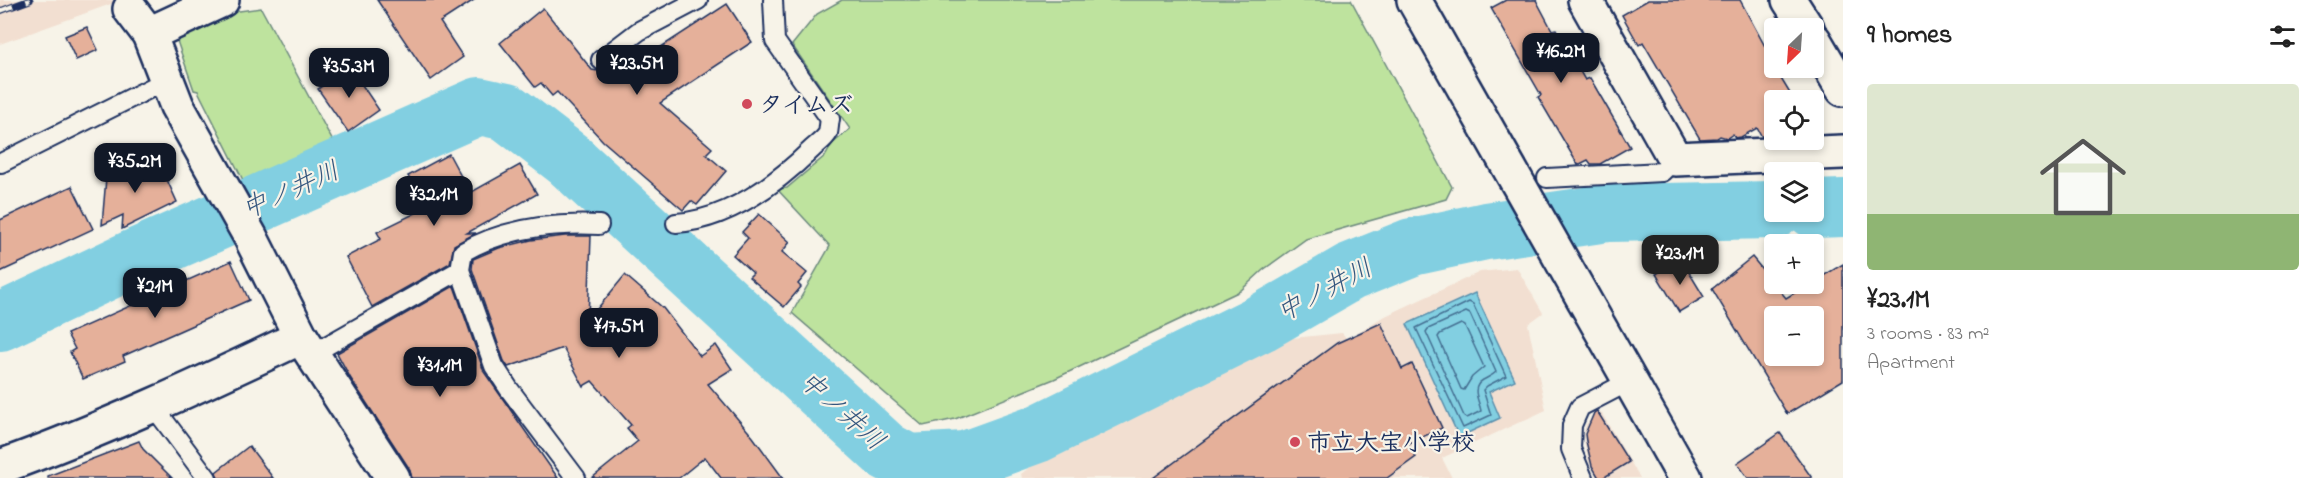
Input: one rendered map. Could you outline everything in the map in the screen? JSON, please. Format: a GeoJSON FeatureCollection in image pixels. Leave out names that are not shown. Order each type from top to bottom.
{"type":"FeatureCollection","features":[{"type":"Feature","properties":{"kind":"street"},"geometry":{"type":"LineString","coordinates":[[222,0],[139,22],[177,105],[250,236],[306,345],[393,478]]}},
{"type":"Feature","properties":{"kind":"street"},"geometry":{"type":"LineString","coordinates":[[1414,0],[1535,186],[1556,253],[1685,478]]}},
{"type":"Feature","properties":{"kind":"street"},"geometry":{"type":"LineString","coordinates":[[1585,0],[1675,159],[1843,152]]}},
{"type":"Feature","properties":{"kind":"street"},"geometry":{"type":"LineString","coordinates":[[1789,0],[1801,18]]}},
{"type":"Feature","properties":{"kind":"street"},"geometry":{"type":"LineString","coordinates":[[1824,57],[1843,89]]}},
{"type":"Feature","properties":{"kind":"street"},"geometry":{"type":"LineString","coordinates":[[0,467],[56,447],[306,345]]}},
{"type":"Feature","properties":{"kind":"lane"},"geometry":{"type":"LineString","coordinates":[[601,60],[639,31],[698,0]]}},
{"type":"Feature","properties":{"kind":"lane"},"geometry":{"type":"LineString","coordinates":[[676,223],[690,222],[725,211],[753,195],[794,167],[828,134],[830,119],[775,41],[773,0]]}},
{"type":"Feature","properties":{"kind":"lane"},"geometry":{"type":"LineString","coordinates":[[1,163],[167,80]]}},
{"type":"Feature","properties":{"kind":"lane"},"geometry":{"type":"LineString","coordinates":[[1535,186],[1662,172],[1675,159]]}},
{"type":"Feature","properties":{"kind":"lane"},"geometry":{"type":"LineString","coordinates":[[576,478],[494,366],[460,270],[463,252],[481,241],[526,229],[569,223],[599,225]]}},
{"type":"Feature","properties":{"kind":"lane"},"geometry":{"type":"LineString","coordinates":[[306,345],[460,270]]}},
{"type":"Feature","properties":{"kind":"lane"},"geometry":{"type":"LineString","coordinates":[[1583,478],[1571,449],[1572,425],[1580,407],[1630,381]]}},
{"type":"Feature","properties":{"kind":"lane"},"geometry":{"type":"LineString","coordinates":[[154,406],[207,478]]}},
{"type":"Feature","properties":{"kind":"shaded area"},"geometry":{"type":"Polygon","coordinates":[[[0,0],[122,0],[0,44],[0,0]]]}},
{"type":"Feature","properties":{"kind":"shaded area"},"geometry":{"type":"Polygon","coordinates":[[[1517,268],[1543,313],[1528,324],[1546,410],[1442,458],[1452,478],[1022,478],[1021,474],[1041,458],[1283,339],[1342,333],[1347,339],[1381,318],[1480,272],[1517,268]]]}},
{"type":"Feature","properties":{"kind":"shaded area"},"geometry":{"type":"Polygon","coordinates":[[[1601,412],[1640,478],[1597,478],[1589,462],[1583,436],[1586,424],[1601,412]]]}},
{"type":"Feature","properties":{"kind":"green space"},"geometry":{"type":"Polygon","coordinates":[[[842,0],[1351,0],[1452,187],[1446,199],[1306,239],[1263,270],[1240,291],[1054,379],[955,419],[923,426],[792,313],[830,246],[777,189],[787,188],[826,155],[832,144],[850,129],[792,45],[817,14],[842,0]]]}},
{"type":"Feature","properties":{"kind":"green space"},"geometry":{"type":"Polygon","coordinates":[[[261,8],[337,149],[247,188],[198,91],[194,90],[176,38],[232,12],[261,8]]]}},
{"type":"Feature","properties":{"kind":"water"},"geometry":{"type":"Polygon","coordinates":[[[1475,293],[1515,380],[1489,392],[1500,418],[1459,437],[1407,324],[1475,293]]]}},
{"type":"Feature","properties":{"kind":"building"},"geometry":{"type":"Polygon","coordinates":[[[377,0],[474,0],[440,22],[463,57],[431,80],[377,0]]]}},
{"type":"Feature","properties":{"kind":"building"},"geometry":{"type":"Polygon","coordinates":[[[1506,0],[1536,0],[1552,30],[1556,29],[1585,80],[1590,78],[1630,147],[1600,164],[1591,164],[1588,160],[1578,165],[1538,97],[1541,95],[1491,8],[1506,0]]]}},
{"type":"Feature","properties":{"kind":"building"},"geometry":{"type":"Polygon","coordinates":[[[1648,0],[1740,0],[1764,44],[1764,78],[1781,78],[1788,90],[1764,90],[1764,137],[1757,128],[1741,137],[1735,138],[1733,134],[1727,138],[1720,136],[1700,139],[1643,42],[1639,45],[1622,15],[1648,0]]]}},
{"type":"Feature","properties":{"kind":"building"},"geometry":{"type":"Polygon","coordinates":[[[727,4],[752,42],[660,103],[712,148],[706,154],[726,171],[697,205],[691,201],[683,210],[603,141],[557,92],[552,96],[541,83],[535,87],[500,43],[543,8],[592,70],[604,76],[648,47],[652,53],[727,4]]]}},
{"type":"Feature","properties":{"kind":"building"},"geometry":{"type":"Polygon","coordinates":[[[87,27],[98,50],[76,60],[65,36],[87,27]]]}},
{"type":"Feature","properties":{"kind":"building"},"geometry":{"type":"Polygon","coordinates":[[[350,67],[379,110],[348,132],[318,89],[350,67]]]}},
{"type":"Feature","properties":{"kind":"building"},"geometry":{"type":"Polygon","coordinates":[[[449,154],[470,193],[520,165],[537,194],[467,233],[476,233],[454,245],[450,263],[372,307],[346,257],[381,239],[377,232],[426,208],[408,176],[449,154]]]}},
{"type":"Feature","properties":{"kind":"building"},"geometry":{"type":"Polygon","coordinates":[[[107,166],[163,171],[177,202],[122,229],[123,215],[102,225],[107,166]]]}},
{"type":"Feature","properties":{"kind":"building"},"geometry":{"type":"Polygon","coordinates":[[[72,186],[93,229],[0,272],[0,220],[72,186]]]}},
{"type":"Feature","properties":{"kind":"building"},"geometry":{"type":"Polygon","coordinates":[[[759,214],[790,242],[782,252],[807,273],[798,284],[801,287],[784,307],[749,277],[753,273],[733,255],[748,238],[742,232],[759,214]]]}},
{"type":"Feature","properties":{"kind":"building"},"geometry":{"type":"Polygon","coordinates":[[[591,236],[588,320],[625,275],[663,308],[700,356],[716,345],[732,369],[708,384],[753,437],[783,478],[721,478],[705,457],[679,478],[592,478],[638,441],[627,428],[631,425],[592,381],[584,387],[563,348],[508,367],[472,269],[473,259],[499,248],[531,240],[591,236]]]}},
{"type":"Feature","properties":{"kind":"building"},"geometry":{"type":"Polygon","coordinates":[[[1752,257],[1764,271],[1764,294],[1783,294],[1786,298],[1793,294],[1824,294],[1824,275],[1843,264],[1843,380],[1787,414],[1712,289],[1752,257]]]}},
{"type":"Feature","properties":{"kind":"building"},"geometry":{"type":"Polygon","coordinates":[[[1681,259],[1704,297],[1679,312],[1656,274],[1681,259]]]}},
{"type":"Feature","properties":{"kind":"building"},"geometry":{"type":"Polygon","coordinates":[[[231,261],[249,300],[123,356],[125,361],[83,379],[70,352],[75,349],[67,334],[231,261]]]}},
{"type":"Feature","properties":{"kind":"building"},"geometry":{"type":"Polygon","coordinates":[[[454,286],[484,372],[558,478],[412,478],[409,468],[351,379],[337,353],[454,286]]]}},
{"type":"Feature","properties":{"kind":"building","name":"市立大宝小学校"},"geometry":{"type":"Polygon","coordinates":[[[1381,323],[1402,369],[1412,364],[1442,428],[1407,444],[1416,457],[1387,478],[1153,478],[1337,343],[1381,323]]]}},
{"type":"Feature","properties":{"kind":"building"},"geometry":{"type":"Polygon","coordinates":[[[1597,411],[1629,462],[1603,478],[1599,478],[1592,466],[1585,434],[1597,411]]]}},
{"type":"Feature","properties":{"kind":"building"},"geometry":{"type":"Polygon","coordinates":[[[1780,433],[1812,478],[1748,478],[1737,463],[1780,433]]]}},
{"type":"Feature","properties":{"kind":"building"},"geometry":{"type":"Polygon","coordinates":[[[139,441],[143,449],[172,478],[48,478],[48,476],[139,441]]]}},
{"type":"Feature","properties":{"kind":"building"},"geometry":{"type":"Polygon","coordinates":[[[249,446],[273,478],[218,478],[216,472],[249,446]]]}},
{"type":"Feature","properties":{"kind":"waterway","name":"中ノ井川"},"geometry":{"type":"LineString","coordinates":[[0,322],[137,257],[479,106],[507,112],[568,159],[886,451],[908,463],[965,460],[1037,434],[1261,323],[1350,272],[1412,247],[1486,231],[1607,213],[1764,210]]}},
{"type":"Feature","properties":{"kind":"waterway","name":"中ノ井川"},"geometry":{"type":"LineString","coordinates":[[1824,209],[1843,208]]}},
{"type":"Feature","properties":{"kind":"railway"},"geometry":{"type":"LineString","coordinates":[[0,11],[30,0]]}},
{"type":"Feature","properties":{"kind":"place","name":"タイムズ"},"geometry":{"type":"Point","coordinates":[747,104]}},
{"type":"Feature","properties":{"kind":"place","name":"市立大宝小学校"},"geometry":{"type":"Point","coordinates":[1295,442]}}]}
